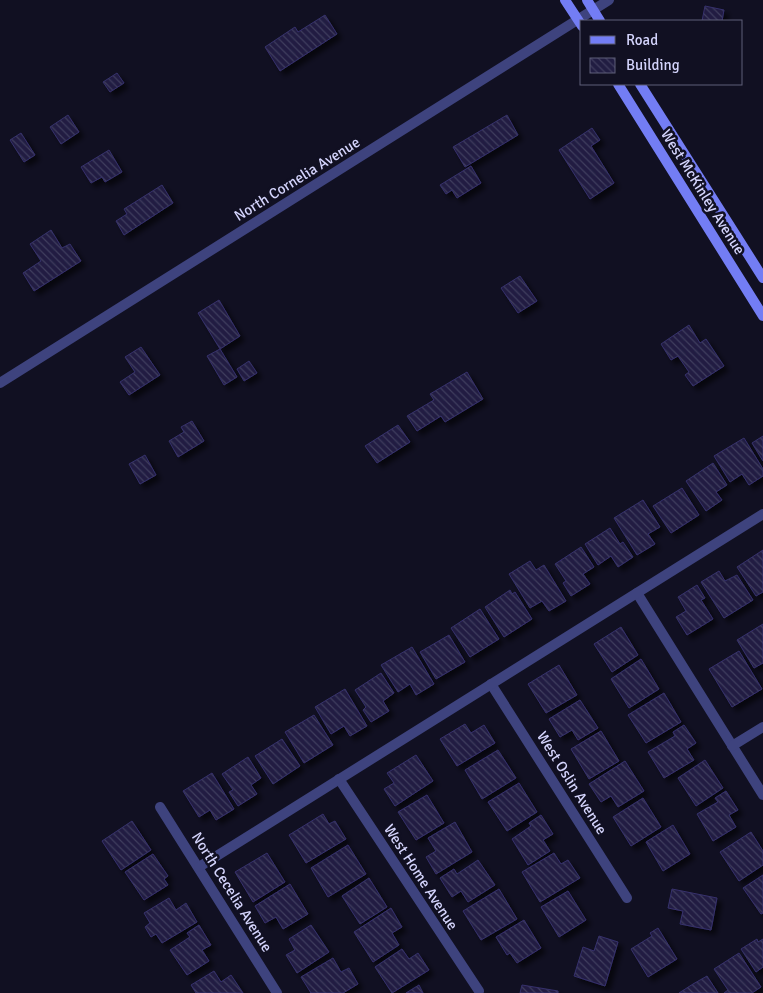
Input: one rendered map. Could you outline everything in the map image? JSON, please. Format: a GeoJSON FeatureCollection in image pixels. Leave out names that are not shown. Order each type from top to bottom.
{"type":"FeatureCollection","features":[{"type":"Feature","properties":{"kind":"main road"},"geometry":{"type":"LineString","coordinates":[[565,0],[580,23]]}},
{"type":"Feature","properties":{"kind":"main road"},"geometry":{"type":"LineString","coordinates":[[586,0],[599,20]]}},
{"type":"Feature","properties":{"kind":"main road","name":"West McKinley Avenue"},"geometry":{"type":"LineString","coordinates":[[619,85],[763,316]]}},
{"type":"Feature","properties":{"kind":"main road","name":"West McKinley Avenue"},"geometry":{"type":"LineString","coordinates":[[641,85],[763,278]]}},
{"type":"Feature","properties":{"kind":"street","name":"North Cornelia Avenue"},"geometry":{"type":"LineString","coordinates":[[583,20],[593,10],[609,0]]}},
{"type":"Feature","properties":{"kind":"street","name":"North Cornelia Avenue"},"geometry":{"type":"LineString","coordinates":[[0,383],[580,23]]}},
{"type":"Feature","properties":{"kind":"street"},"geometry":{"type":"LineString","coordinates":[[199,867],[763,514]]}},
{"type":"Feature","properties":{"kind":"street"},"geometry":{"type":"LineString","coordinates":[[637,593],[763,795]]}},
{"type":"Feature","properties":{"kind":"street","name":"West Oslin Avenue"},"geometry":{"type":"LineString","coordinates":[[491,684],[627,898]]}},
{"type":"Feature","properties":{"kind":"street"},"geometry":{"type":"LineString","coordinates":[[732,746],[763,727]]}},
{"type":"Feature","properties":{"kind":"street","name":"West Home Avenue"},"geometry":{"type":"LineString","coordinates":[[339,779],[479,991]]}},
{"type":"Feature","properties":{"kind":"street","name":"North Cecelia Avenue"},"geometry":{"type":"LineString","coordinates":[[160,807],[278,993]]}},
{"type":"Feature","properties":{"kind":"building"},"geometry":{"type":"Polygon","coordinates":[[[705,6],[724,10],[722,20],[702,20],[705,6]]]}},
{"type":"Feature","properties":{"kind":"building"},"geometry":{"type":"Polygon","coordinates":[[[325,15],[337,34],[280,71],[265,47],[295,27],[298,32],[325,15]]]}},
{"type":"Feature","properties":{"kind":"building"},"geometry":{"type":"Polygon","coordinates":[[[117,73],[124,83],[110,92],[103,82],[117,73]]]}},
{"type":"Feature","properties":{"kind":"building"},"geometry":{"type":"Polygon","coordinates":[[[68,115],[79,132],[61,144],[50,127],[68,115]]]}},
{"type":"Feature","properties":{"kind":"building"},"geometry":{"type":"Polygon","coordinates":[[[507,115],[518,135],[465,167],[453,147],[507,115]]]}},
{"type":"Feature","properties":{"kind":"building"},"geometry":{"type":"Polygon","coordinates":[[[592,128],[600,140],[591,146],[614,183],[590,199],[559,150],[592,128]]]}},
{"type":"Feature","properties":{"kind":"building"},"geometry":{"type":"Polygon","coordinates":[[[21,133],[35,155],[24,162],[10,140],[21,133]]]}},
{"type":"Feature","properties":{"kind":"building"},"geometry":{"type":"Polygon","coordinates":[[[109,150],[122,172],[105,182],[102,177],[91,183],[81,167],[109,150]]]}},
{"type":"Feature","properties":{"kind":"building"},"geometry":{"type":"Polygon","coordinates":[[[471,166],[481,183],[457,198],[452,190],[446,194],[440,185],[471,166]]]}},
{"type":"Feature","properties":{"kind":"building"},"geometry":{"type":"Polygon","coordinates":[[[162,185],[173,203],[124,235],[116,221],[127,214],[124,209],[162,185]]]}},
{"type":"Feature","properties":{"kind":"building"},"geometry":{"type":"Polygon","coordinates":[[[51,230],[62,248],[70,244],[81,261],[34,291],[23,273],[41,261],[30,244],[51,230]]]}},
{"type":"Feature","properties":{"kind":"building"},"geometry":{"type":"Polygon","coordinates":[[[520,276],[537,301],[518,313],[501,288],[520,276]]]}},
{"type":"Feature","properties":{"kind":"building"},"geometry":{"type":"Polygon","coordinates":[[[219,300],[240,336],[220,349],[198,313],[219,300]]]}},
{"type":"Feature","properties":{"kind":"building"},"geometry":{"type":"Polygon","coordinates":[[[689,325],[700,343],[706,339],[724,366],[693,386],[685,375],[689,372],[678,356],[671,360],[661,344],[689,325]]]}},
{"type":"Feature","properties":{"kind":"building"},"geometry":{"type":"Polygon","coordinates":[[[141,347],[160,375],[129,395],[120,382],[135,372],[125,357],[141,347]]]}},
{"type":"Feature","properties":{"kind":"building"},"geometry":{"type":"Polygon","coordinates":[[[220,349],[237,377],[224,385],[207,356],[220,349]]]}},
{"type":"Feature","properties":{"kind":"building"},"geometry":{"type":"Polygon","coordinates":[[[249,361],[257,373],[244,381],[237,369],[249,361]]]}},
{"type":"Feature","properties":{"kind":"building"},"geometry":{"type":"Polygon","coordinates":[[[467,372],[483,399],[445,422],[441,416],[417,431],[407,416],[434,400],[430,394],[467,372]]]}},
{"type":"Feature","properties":{"kind":"building"},"geometry":{"type":"Polygon","coordinates":[[[192,421],[204,441],[178,457],[169,441],[184,432],[181,427],[192,421]]]}},
{"type":"Feature","properties":{"kind":"building"},"geometry":{"type":"Polygon","coordinates":[[[398,425],[410,442],[377,463],[365,446],[398,425]]]}},
{"type":"Feature","properties":{"kind":"building"},"geometry":{"type":"Polygon","coordinates":[[[763,436],[763,461],[752,443],[763,436]]]}},
{"type":"Feature","properties":{"kind":"building"},"geometry":{"type":"Polygon","coordinates":[[[744,438],[763,469],[763,476],[749,485],[742,474],[730,482],[714,456],[744,438]]]}},
{"type":"Feature","properties":{"kind":"building"},"geometry":{"type":"Polygon","coordinates":[[[145,455],[156,475],[140,484],[129,464],[145,455]]]}},
{"type":"Feature","properties":{"kind":"building"},"geometry":{"type":"Polygon","coordinates":[[[713,463],[727,485],[716,492],[722,500],[706,511],[686,481],[713,463]]]}},
{"type":"Feature","properties":{"kind":"building"},"geometry":{"type":"Polygon","coordinates":[[[682,488],[699,515],[671,533],[653,506],[682,488]]]}},
{"type":"Feature","properties":{"kind":"building"},"geometry":{"type":"Polygon","coordinates":[[[643,500],[660,527],[648,534],[655,544],[637,555],[614,518],[643,500]]]}},
{"type":"Feature","properties":{"kind":"building"},"geometry":{"type":"Polygon","coordinates":[[[610,528],[620,544],[623,542],[633,557],[618,567],[611,556],[598,565],[585,544],[610,528]]]}},
{"type":"Feature","properties":{"kind":"building"},"geometry":{"type":"Polygon","coordinates":[[[581,547],[594,567],[583,574],[590,584],[571,596],[563,583],[566,581],[555,564],[581,547]]]}},
{"type":"Feature","properties":{"kind":"building"},"geometry":{"type":"Polygon","coordinates":[[[763,550],[763,592],[756,596],[737,567],[763,550]]]}},
{"type":"Feature","properties":{"kind":"building"},"geometry":{"type":"Polygon","coordinates":[[[530,561],[536,570],[544,565],[566,601],[549,611],[542,601],[530,608],[509,574],[530,561]]]}},
{"type":"Feature","properties":{"kind":"building"},"geometry":{"type":"Polygon","coordinates":[[[719,571],[725,581],[737,575],[753,600],[724,618],[701,582],[719,571]]]}},
{"type":"Feature","properties":{"kind":"building"},"geometry":{"type":"Polygon","coordinates":[[[697,585],[705,598],[701,600],[713,619],[687,635],[676,617],[686,611],[678,597],[697,585]]]}},
{"type":"Feature","properties":{"kind":"building"},"geometry":{"type":"Polygon","coordinates":[[[510,590],[512,594],[515,592],[532,619],[504,637],[485,607],[510,590]]]}},
{"type":"Feature","properties":{"kind":"building"},"geometry":{"type":"Polygon","coordinates":[[[480,609],[499,639],[470,657],[451,628],[480,609]]]}},
{"type":"Feature","properties":{"kind":"building"},"geometry":{"type":"Polygon","coordinates":[[[763,624],[763,663],[754,668],[737,640],[763,624]]]}},
{"type":"Feature","properties":{"kind":"building"},"geometry":{"type":"Polygon","coordinates":[[[621,627],[638,655],[612,672],[594,644],[621,627]]]}},
{"type":"Feature","properties":{"kind":"building"},"geometry":{"type":"Polygon","coordinates":[[[449,635],[465,662],[436,679],[420,652],[449,635]]]}},
{"type":"Feature","properties":{"kind":"building"},"geometry":{"type":"Polygon","coordinates":[[[412,647],[434,684],[416,695],[410,684],[398,692],[381,665],[412,647]]]}},
{"type":"Feature","properties":{"kind":"building"},"geometry":{"type":"Polygon","coordinates":[[[739,651],[762,689],[732,707],[709,669],[739,651]]]}},
{"type":"Feature","properties":{"kind":"building"},"geometry":{"type":"Polygon","coordinates":[[[641,659],[659,689],[629,708],[611,679],[641,659]]]}},
{"type":"Feature","properties":{"kind":"building"},"geometry":{"type":"Polygon","coordinates":[[[559,665],[577,695],[546,713],[528,684],[559,665]]]}},
{"type":"Feature","properties":{"kind":"building"},"geometry":{"type":"Polygon","coordinates":[[[381,673],[394,693],[383,701],[389,711],[371,722],[363,710],[366,707],[355,690],[381,673]]]}},
{"type":"Feature","properties":{"kind":"building"},"geometry":{"type":"Polygon","coordinates":[[[345,689],[367,726],[350,736],[344,726],[331,734],[315,707],[345,689]]]}},
{"type":"Feature","properties":{"kind":"building"},"geometry":{"type":"Polygon","coordinates":[[[664,693],[681,722],[646,743],[628,715],[664,693]]]}},
{"type":"Feature","properties":{"kind":"building"},"geometry":{"type":"Polygon","coordinates":[[[580,700],[598,728],[578,740],[572,730],[560,737],[549,719],[580,700]]]}},
{"type":"Feature","properties":{"kind":"building"},"geometry":{"type":"Polygon","coordinates":[[[314,715],[333,745],[304,763],[285,732],[314,715]]]}},
{"type":"Feature","properties":{"kind":"building"},"geometry":{"type":"Polygon","coordinates":[[[465,724],[471,733],[484,725],[495,743],[457,766],[440,739],[465,724]]]}},
{"type":"Feature","properties":{"kind":"building"},"geometry":{"type":"Polygon","coordinates":[[[684,725],[696,743],[687,749],[694,760],[664,778],[648,752],[675,736],[673,732],[684,725]]]}},
{"type":"Feature","properties":{"kind":"building"},"geometry":{"type":"Polygon","coordinates":[[[601,731],[619,761],[589,779],[571,749],[601,731]]]}},
{"type":"Feature","properties":{"kind":"building"},"geometry":{"type":"Polygon","coordinates":[[[282,739],[300,766],[273,784],[255,756],[282,739]]]}},
{"type":"Feature","properties":{"kind":"building"},"geometry":{"type":"Polygon","coordinates":[[[498,750],[516,778],[482,799],[465,770],[498,750]]]}},
{"type":"Feature","properties":{"kind":"building"},"geometry":{"type":"Polygon","coordinates":[[[416,755],[433,781],[395,806],[384,789],[394,783],[387,773],[416,755]]]}},
{"type":"Feature","properties":{"kind":"building"},"geometry":{"type":"Polygon","coordinates":[[[248,757],[261,778],[251,785],[257,794],[238,806],[229,792],[233,790],[222,774],[248,757]]]}},
{"type":"Feature","properties":{"kind":"building"},"geometry":{"type":"Polygon","coordinates":[[[705,760],[723,788],[696,806],[678,778],[705,760]]]}},
{"type":"Feature","properties":{"kind":"building"},"geometry":{"type":"Polygon","coordinates":[[[625,761],[644,791],[618,807],[611,796],[601,802],[589,784],[625,761]]]}},
{"type":"Feature","properties":{"kind":"building"},"geometry":{"type":"Polygon","coordinates":[[[212,773],[234,809],[216,820],[210,810],[199,817],[183,791],[212,773]]]}},
{"type":"Feature","properties":{"kind":"building"},"geometry":{"type":"Polygon","coordinates":[[[519,783],[537,812],[507,831],[488,802],[519,783]]]}},
{"type":"Feature","properties":{"kind":"building"},"geometry":{"type":"Polygon","coordinates":[[[726,791],[738,810],[729,815],[736,827],[713,841],[697,814],[718,802],[715,798],[726,791]]]}},
{"type":"Feature","properties":{"kind":"building"},"geometry":{"type":"Polygon","coordinates":[[[427,795],[444,823],[416,840],[398,812],[427,795]]]}},
{"type":"Feature","properties":{"kind":"building"},"geometry":{"type":"Polygon","coordinates":[[[643,798],[661,827],[631,846],[613,817],[643,798]]]}},
{"type":"Feature","properties":{"kind":"building"},"geometry":{"type":"Polygon","coordinates":[[[323,814],[329,824],[335,821],[346,839],[306,863],[289,835],[323,814]]]}},
{"type":"Feature","properties":{"kind":"building"},"geometry":{"type":"Polygon","coordinates":[[[541,815],[553,834],[543,840],[550,851],[528,865],[512,839],[531,826],[529,823],[541,815]]]}},
{"type":"Feature","properties":{"kind":"building"},"geometry":{"type":"Polygon","coordinates":[[[132,821],[151,850],[121,870],[102,841],[132,821]]]}},
{"type":"Feature","properties":{"kind":"building"},"geometry":{"type":"Polygon","coordinates":[[[455,822],[472,852],[436,874],[426,857],[436,851],[428,838],[455,822]]]}},
{"type":"Feature","properties":{"kind":"building"},"geometry":{"type":"Polygon","coordinates":[[[673,825],[690,854],[663,871],[646,842],[673,825]]]}},
{"type":"Feature","properties":{"kind":"building"},"geometry":{"type":"Polygon","coordinates":[[[751,832],[763,851],[763,865],[739,881],[720,852],[751,832]]]}},
{"type":"Feature","properties":{"kind":"building"},"geometry":{"type":"Polygon","coordinates":[[[348,845],[366,874],[328,897],[311,868],[348,845]]]}},
{"type":"Feature","properties":{"kind":"building"},"geometry":{"type":"Polygon","coordinates":[[[267,853],[285,882],[253,902],[235,872],[267,853]]]}},
{"type":"Feature","properties":{"kind":"building"},"geometry":{"type":"Polygon","coordinates":[[[554,853],[561,864],[568,860],[580,878],[540,902],[522,872],[554,853]]]}},
{"type":"Feature","properties":{"kind":"building"},"geometry":{"type":"Polygon","coordinates":[[[153,854],[168,876],[164,879],[168,885],[144,900],[125,872],[153,854]]]}},
{"type":"Feature","properties":{"kind":"building"},"geometry":{"type":"Polygon","coordinates":[[[478,860],[495,885],[468,902],[461,891],[452,897],[440,878],[454,869],[457,874],[478,860]]]}},
{"type":"Feature","properties":{"kind":"building"},"geometry":{"type":"Polygon","coordinates":[[[763,875],[763,913],[761,914],[743,888],[763,875]]]}},
{"type":"Feature","properties":{"kind":"building"},"geometry":{"type":"Polygon","coordinates":[[[369,878],[387,907],[360,924],[342,896],[369,878]]]}},
{"type":"Feature","properties":{"kind":"building"},"geometry":{"type":"Polygon","coordinates":[[[290,884],[308,914],[283,929],[276,917],[265,923],[255,906],[290,884]]]}},
{"type":"Feature","properties":{"kind":"building"},"geometry":{"type":"Polygon","coordinates":[[[499,889],[517,919],[481,940],[463,911],[499,889]]]}},
{"type":"Feature","properties":{"kind":"building"},"geometry":{"type":"Polygon","coordinates":[[[672,889],[717,898],[711,930],[680,924],[683,911],[668,908],[672,889]]]}},
{"type":"Feature","properties":{"kind":"building"},"geometry":{"type":"Polygon","coordinates":[[[568,891],[586,920],[559,937],[541,907],[568,891]]]}},
{"type":"Feature","properties":{"kind":"building"},"geometry":{"type":"Polygon","coordinates":[[[169,898],[176,910],[186,903],[197,922],[162,943],[156,934],[151,937],[145,927],[150,923],[144,913],[169,898]]]}},
{"type":"Feature","properties":{"kind":"building"},"geometry":{"type":"Polygon","coordinates":[[[391,908],[402,927],[392,933],[399,945],[373,962],[354,932],[391,908]]]}},
{"type":"Feature","properties":{"kind":"building"},"geometry":{"type":"Polygon","coordinates":[[[524,920],[541,948],[517,963],[510,953],[507,955],[496,937],[524,920]]]}},
{"type":"Feature","properties":{"kind":"building"},"geometry":{"type":"Polygon","coordinates":[[[199,925],[211,945],[202,950],[209,961],[187,975],[170,950],[190,937],[187,933],[199,925]]]}},
{"type":"Feature","properties":{"kind":"building"},"geometry":{"type":"Polygon","coordinates":[[[311,925],[329,952],[297,973],[286,955],[295,950],[289,939],[311,925]]]}},
{"type":"Feature","properties":{"kind":"building"},"geometry":{"type":"Polygon","coordinates":[[[658,928],[677,959],[648,977],[631,949],[652,936],[650,933],[658,928]]]}},
{"type":"Feature","properties":{"kind":"building"},"geometry":{"type":"Polygon","coordinates":[[[599,936],[618,942],[605,986],[574,976],[583,947],[594,951],[599,936]]]}},
{"type":"Feature","properties":{"kind":"building"},"geometry":{"type":"Polygon","coordinates":[[[757,939],[758,942],[763,939],[763,967],[756,972],[741,949],[757,939]]]}},
{"type":"Feature","properties":{"kind":"building"},"geometry":{"type":"Polygon","coordinates":[[[402,949],[409,959],[418,953],[429,970],[392,993],[375,967],[402,949]]]}},
{"type":"Feature","properties":{"kind":"building"},"geometry":{"type":"Polygon","coordinates":[[[739,953],[761,987],[752,993],[724,993],[728,990],[714,969],[739,953]]]}},
{"type":"Feature","properties":{"kind":"building"},"geometry":{"type":"Polygon","coordinates":[[[333,958],[341,972],[349,968],[358,984],[343,993],[311,993],[301,977],[333,958]]]}},
{"type":"Feature","properties":{"kind":"building"},"geometry":{"type":"Polygon","coordinates":[[[214,971],[221,982],[231,975],[243,993],[196,993],[191,985],[214,971]]]}},
{"type":"Feature","properties":{"kind":"building"},"geometry":{"type":"Polygon","coordinates":[[[707,976],[718,993],[679,993],[693,984],[707,976]]]}},
{"type":"Feature","properties":{"kind":"building"},"geometry":{"type":"Polygon","coordinates":[[[419,985],[423,993],[406,993],[419,985]]]}},
{"type":"Feature","properties":{"kind":"building"},"geometry":{"type":"Polygon","coordinates":[[[522,985],[558,991],[558,993],[520,993],[522,985]]]}}]}
